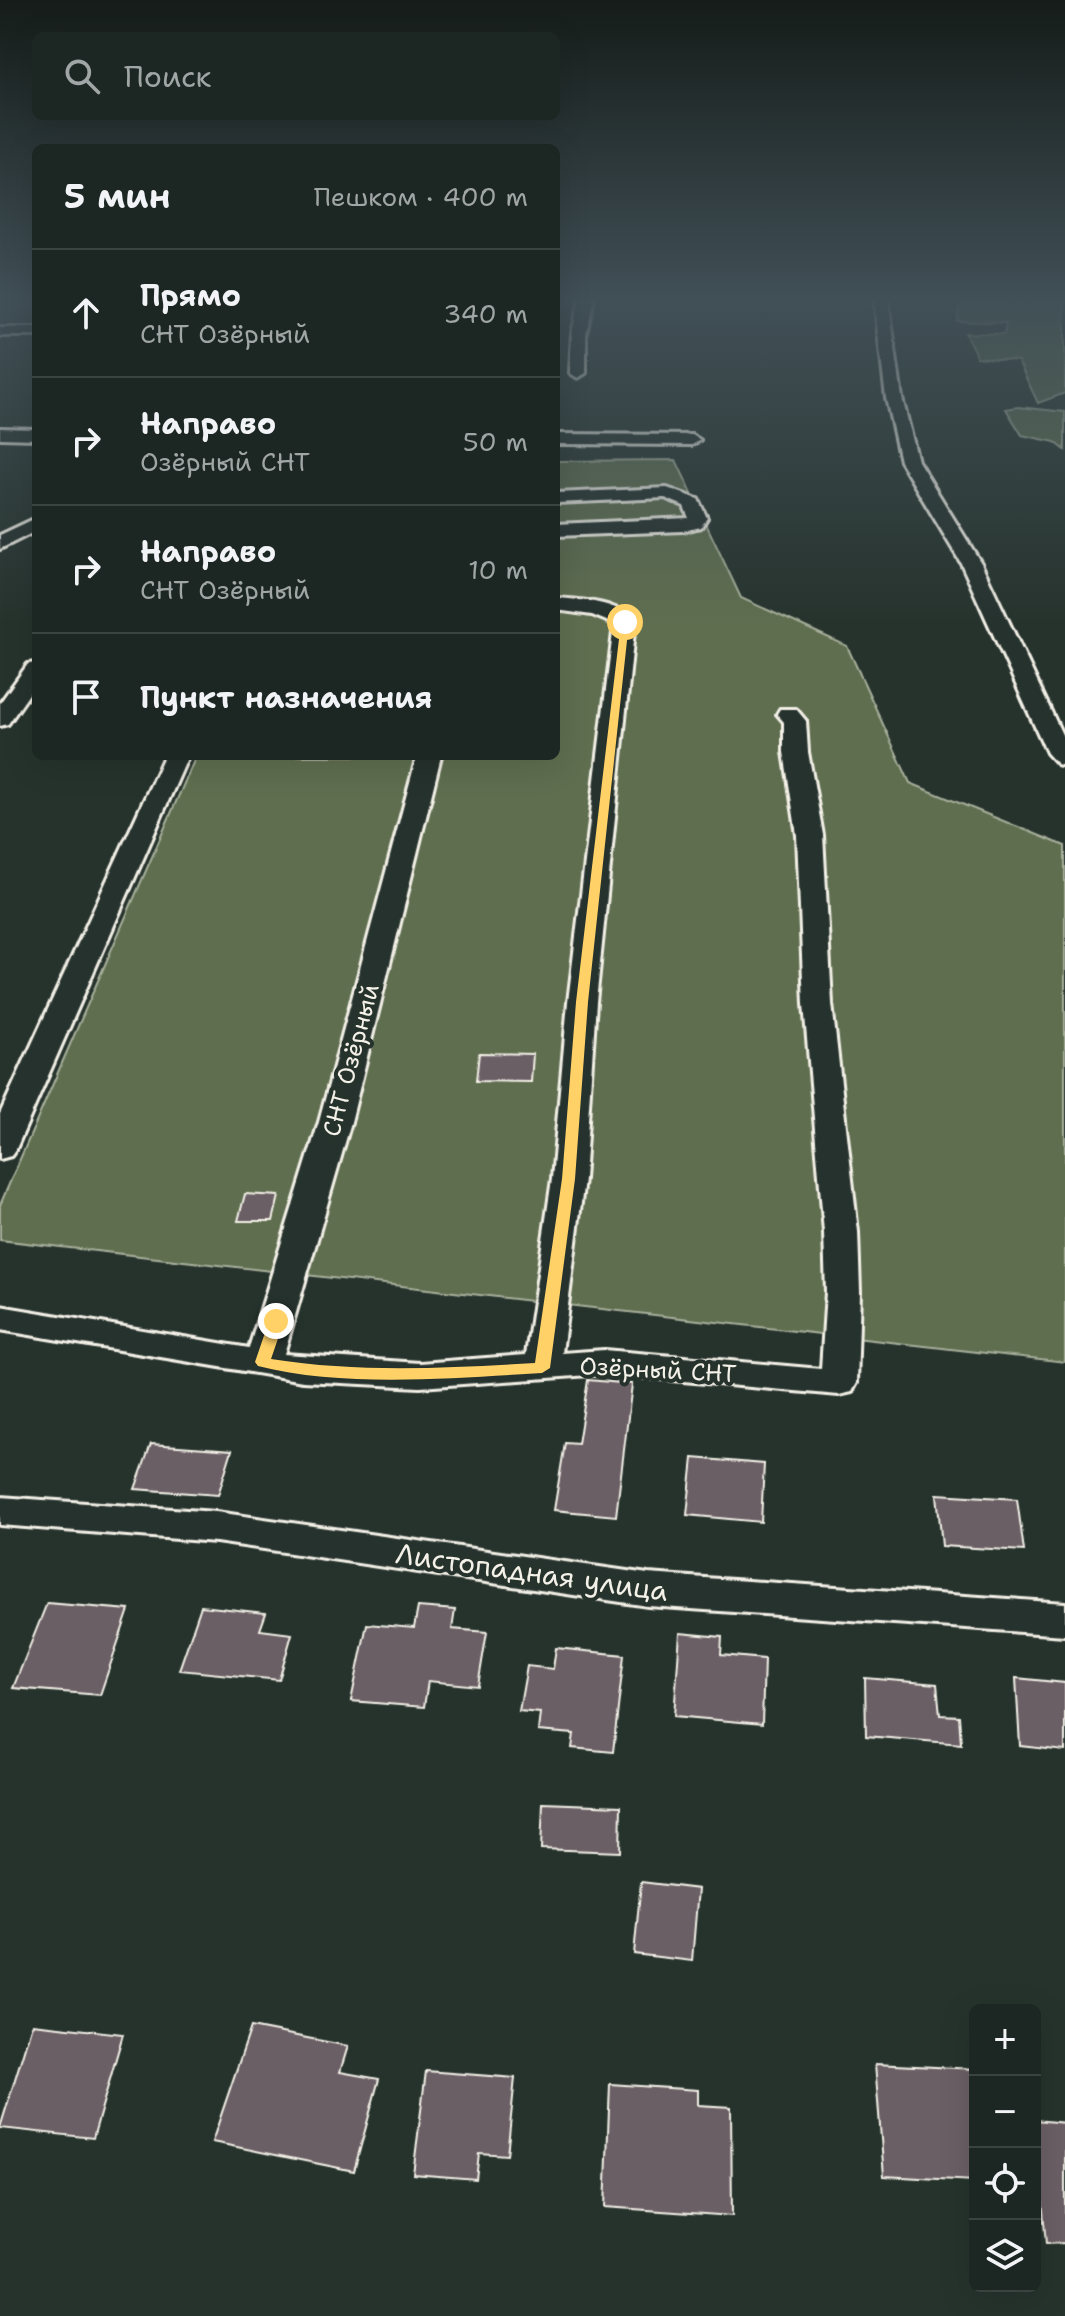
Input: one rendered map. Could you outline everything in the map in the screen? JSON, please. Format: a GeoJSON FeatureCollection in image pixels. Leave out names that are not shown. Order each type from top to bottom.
{"type":"FeatureCollection","features":[{"type":"Feature","properties":{"kind":"street"},"geometry":{"type":"LineString","coordinates":[[896,407],[909,461],[971,563],[1014,661],[1059,753],[1065,759]]}},
{"type":"Feature","properties":{"kind":"street"},"geometry":{"type":"LineString","coordinates":[[0,433],[32,434]]}},
{"type":"Feature","properties":{"kind":"street"},"geometry":{"type":"LineString","coordinates":[[560,439],[692,440]]}},
{"type":"Feature","properties":{"kind":"street"},"geometry":{"type":"LineString","coordinates":[[560,498],[667,493],[692,503],[698,518],[683,525],[560,530]]}},
{"type":"Feature","properties":{"kind":"street"},"geometry":{"type":"LineString","coordinates":[[0,525],[32,525]]}},
{"type":"Feature","properties":{"kind":"street"},"geometry":{"type":"LineString","coordinates":[[0,543],[32,525]]}},
{"type":"Feature","properties":{"kind":"street"},"geometry":{"type":"LineString","coordinates":[[542,1368],[568,1179],[582,1002],[625,622],[617,616],[595,610],[560,605]]}},
{"type":"Feature","properties":{"kind":"street"},"geometry":{"type":"LineString","coordinates":[[0,719],[32,675]]}},
{"type":"Feature","properties":{"kind":"street","name":"Озёрный СНТ"},"geometry":{"type":"LineString","coordinates":[[0,1318],[303,1369],[420,1375],[604,1362],[839,1383],[843,1292],[841,1232],[818,1004],[810,835],[796,752],[795,721],[788,714]]}},
{"type":"Feature","properties":{"kind":"street"},"geometry":{"type":"LineString","coordinates":[[0,1149],[174,760]]}},
{"type":"Feature","properties":{"kind":"street","name":"СНТ Озёрный"},"geometry":{"type":"LineString","coordinates":[[263,1362],[335,1122],[428,760]]}},
{"type":"Feature","properties":{"kind":"street","name":"Листопадная улица"},"geometry":{"type":"LineString","coordinates":[[0,1511],[216,1527],[648,1590],[1065,1619]]}},
{"type":"Feature","properties":{"kind":"green space"},"geometry":{"type":"Polygon","coordinates":[[[1019,407],[1065,412],[1065,450],[1055,442],[1022,435],[1006,409],[1019,407]]]}},
{"type":"Feature","properties":{"kind":"green space"},"geometry":{"type":"Polygon","coordinates":[[[676,460],[741,598],[847,646],[910,783],[1065,846],[1065,1362],[0,1240],[0,1205],[194,760],[560,760],[560,461],[676,460]]]}},
{"type":"Feature","properties":{"kind":"building"},"geometry":{"type":"Polygon","coordinates":[[[479,1053],[533,1054],[531,1082],[476,1081],[479,1053]]]}},
{"type":"Feature","properties":{"kind":"building"},"geometry":{"type":"Polygon","coordinates":[[[245,1194],[279,1196],[273,1221],[238,1221],[245,1194]]]}},
{"type":"Feature","properties":{"kind":"building"},"geometry":{"type":"Polygon","coordinates":[[[588,1380],[632,1384],[616,1516],[554,1510],[565,1443],[578,1444],[588,1380]]]}},
{"type":"Feature","properties":{"kind":"building"},"geometry":{"type":"Polygon","coordinates":[[[151,1444],[232,1450],[218,1495],[135,1489],[151,1444]]]}},
{"type":"Feature","properties":{"kind":"building"},"geometry":{"type":"Polygon","coordinates":[[[693,1458],[764,1464],[761,1522],[687,1515],[693,1458]]]}},
{"type":"Feature","properties":{"kind":"building"},"geometry":{"type":"Polygon","coordinates":[[[937,1494],[1017,1499],[1024,1551],[942,1546],[937,1494]]]}},
{"type":"Feature","properties":{"kind":"building"},"geometry":{"type":"Polygon","coordinates":[[[47,1603],[129,1610],[100,1695],[13,1688],[47,1603]]]}},
{"type":"Feature","properties":{"kind":"building"},"geometry":{"type":"Polygon","coordinates":[[[201,1606],[266,1613],[260,1630],[292,1634],[279,1680],[179,1670],[201,1606]]]}},
{"type":"Feature","properties":{"kind":"building"},"geometry":{"type":"Polygon","coordinates":[[[418,1607],[455,1610],[452,1629],[487,1632],[478,1686],[428,1681],[424,1707],[351,1701],[367,1624],[414,1628],[418,1607]]]}},
{"type":"Feature","properties":{"kind":"building"},"geometry":{"type":"Polygon","coordinates":[[[680,1633],[722,1637],[721,1655],[764,1659],[762,1724],[674,1716],[680,1633]]]}},
{"type":"Feature","properties":{"kind":"building"},"geometry":{"type":"Polygon","coordinates":[[[556,1648],[624,1655],[613,1752],[572,1748],[574,1734],[538,1731],[540,1713],[519,1711],[527,1666],[553,1669],[556,1648]]]}},
{"type":"Feature","properties":{"kind":"building"},"geometry":{"type":"Polygon","coordinates":[[[865,1678],[937,1684],[940,1715],[959,1716],[961,1744],[866,1736],[865,1678]]]}},
{"type":"Feature","properties":{"kind":"building"},"geometry":{"type":"Polygon","coordinates":[[[1016,1678],[1065,1683],[1065,1751],[1020,1746],[1016,1678]]]}},
{"type":"Feature","properties":{"kind":"building"},"geometry":{"type":"Polygon","coordinates":[[[543,1803],[621,1806],[620,1852],[541,1849],[543,1803]]]}},
{"type":"Feature","properties":{"kind":"building"},"geometry":{"type":"Polygon","coordinates":[[[641,1882],[698,1889],[692,1961],[634,1954],[641,1882]]]}},
{"type":"Feature","properties":{"kind":"building"},"geometry":{"type":"Polygon","coordinates":[[[32,2024],[123,2034],[93,2138],[0,2128],[32,2024]]]}},
{"type":"Feature","properties":{"kind":"building"},"geometry":{"type":"Polygon","coordinates":[[[251,2027],[348,2046],[340,2072],[379,2079],[354,2171],[212,2142],[251,2027]]]}},
{"type":"Feature","properties":{"kind":"building"},"geometry":{"type":"Polygon","coordinates":[[[875,2064],[969,2069],[969,2181],[884,2176],[875,2064]]]}},
{"type":"Feature","properties":{"kind":"building"},"geometry":{"type":"Polygon","coordinates":[[[426,2071],[515,2078],[507,2155],[479,2153],[476,2179],[413,2174],[426,2071]]]}},
{"type":"Feature","properties":{"kind":"building"},"geometry":{"type":"Polygon","coordinates":[[[610,2084],[698,2090],[698,2105],[731,2107],[732,2216],[605,2207],[610,2084]]]}},
{"type":"Feature","properties":{"kind":"building"},"geometry":{"type":"Polygon","coordinates":[[[1041,2121],[1065,2123],[1065,2243],[1046,2244],[1041,2188],[1041,2121]]]}},
{"type":"Feature","properties":{"kind":"route"},"geometry":{"type":"LineString","coordinates":[[276,1321],[263,1362],[303,1369],[420,1375],[542,1368],[568,1179],[582,1002],[625,622]]}}]}
